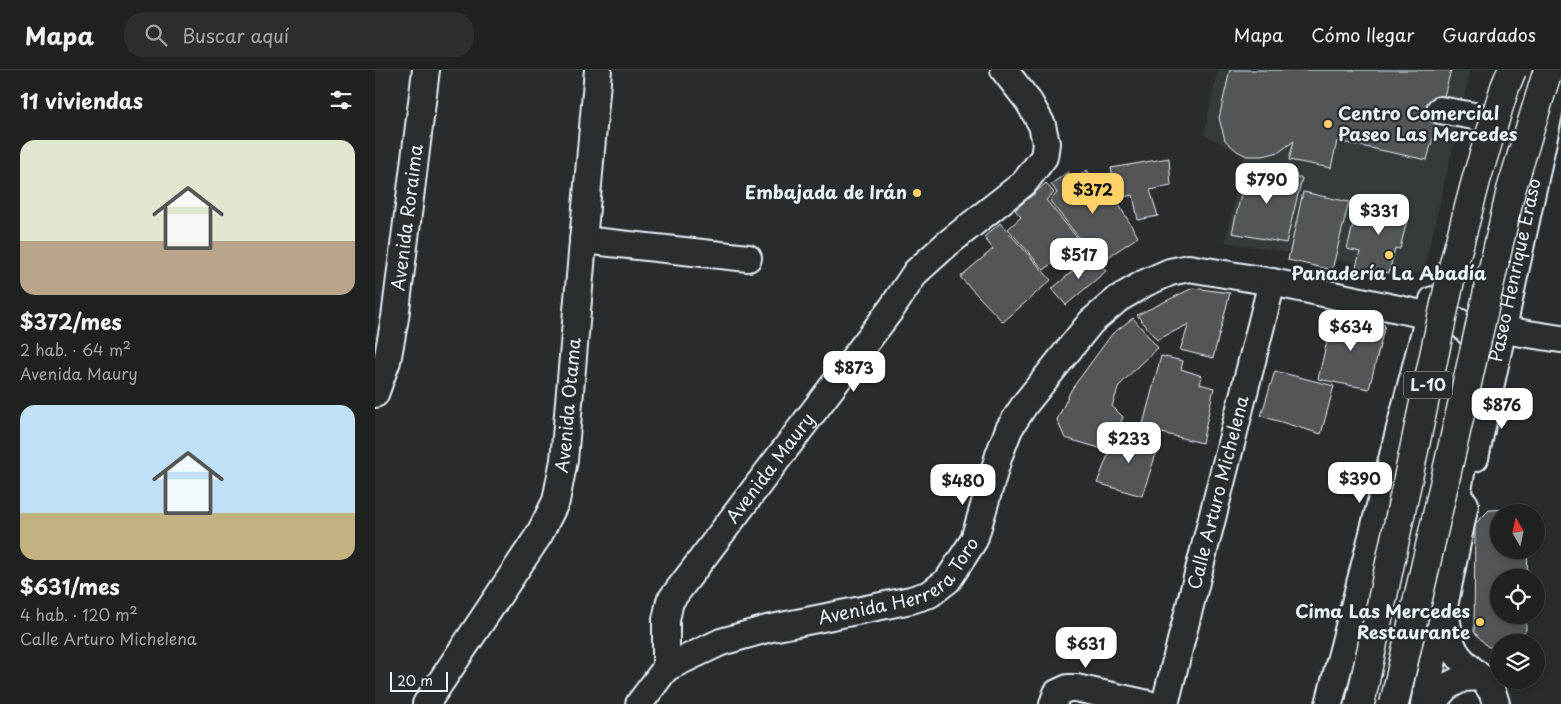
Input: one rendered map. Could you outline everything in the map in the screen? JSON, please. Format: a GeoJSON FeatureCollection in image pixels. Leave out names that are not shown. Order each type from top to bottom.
{"type":"FeatureCollection","features":[{"type":"Feature","properties":{"kind":"highway","name":"L-10"},"geometry":{"type":"LineString","coordinates":[[1394,704],[1511,190],[1548,70]]}},
{"type":"Feature","properties":{"kind":"highway","name":"L-10"},"geometry":{"type":"LineString","coordinates":[[1360,704],[1452,271],[1477,177],[1505,87],[1505,72]]}},
{"type":"Feature","properties":{"kind":"street","name":"Avenida Roraima"},"geometry":{"type":"LineString","coordinates":[[375,394],[387,362],[395,318],[425,70]]}},
{"type":"Feature","properties":{"kind":"street","name":"Avenida Otama"},"geometry":{"type":"LineString","coordinates":[[427,704],[539,534],[556,501],[564,460],[599,70]]}},
{"type":"Feature","properties":{"kind":"street","name":"Avenida Maury"},"geometry":{"type":"LineString","coordinates":[[666,668],[666,620],[670,600],[892,308],[916,272],[947,244],[1024,184],[1044,157],[1046,143],[1042,125],[1029,102],[1004,70]]}},
{"type":"Feature","properties":{"kind":"street","name":"Paseo Henrique Eraso"},"geometry":{"type":"LineString","coordinates":[[1424,704],[1461,520],[1505,323],[1558,70]]}},
{"type":"Feature","properties":{"kind":"street"},"geometry":{"type":"LineString","coordinates":[[1505,72],[1502,111],[1469,240],[1454,310],[1561,339]]}},
{"type":"Feature","properties":{"kind":"street","name":"L-10"},"geometry":{"type":"LineString","coordinates":[[1329,704],[1469,166],[1485,118],[1505,72]]}},
{"type":"Feature","properties":{"kind":"street"},"geometry":{"type":"LineString","coordinates":[[1440,110],[1485,118]]}},
{"type":"Feature","properties":{"kind":"street"},"geometry":{"type":"LineString","coordinates":[[583,240],[748,258]]}},
{"type":"Feature","properties":{"kind":"street","name":"Avenida Herrera Toro"},"geometry":{"type":"LineString","coordinates":[[666,668],[721,642],[758,631],[911,600],[930,594],[948,580],[975,540],[999,455],[1009,429],[1025,404],[1091,322],[1118,299],[1145,283],[1170,272],[1189,268],[1272,282],[1459,322],[1480,347],[1480,365],[1458,490],[1461,520]]}},
{"type":"Feature","properties":{"kind":"street","name":"Calle Arturo Michelena"},"geometry":{"type":"LineString","coordinates":[[1165,704],[1272,282]]}},
{"type":"Feature","properties":{"kind":"street"},"geometry":{"type":"LineString","coordinates":[[1505,323],[1561,323]]}},
{"type":"Feature","properties":{"kind":"street"},"geometry":{"type":"LineString","coordinates":[[1444,608],[1449,636],[1456,652],[1467,666],[1481,677],[1493,693],[1496,704]]}},
{"type":"Feature","properties":{"kind":"street"},"geometry":{"type":"LineString","coordinates":[[639,704],[666,668]]}},
{"type":"Feature","properties":{"kind":"street"},"geometry":{"type":"LineString","coordinates":[[1431,704],[1446,687],[1463,678],[1481,677]]}},
{"type":"Feature","properties":{"kind":"street"},"geometry":{"type":"LineString","coordinates":[[1053,704],[1057,693],[1068,688],[1076,688],[1148,704]]}},
{"type":"Feature","properties":{"kind":"shaded area"},"geometry":{"type":"Polygon","coordinates":[[[1218,70],[1471,70],[1423,274],[1225,242],[1244,156],[1204,134],[1218,70]]]}},
{"type":"Feature","properties":{"kind":"building","name":"Centro Comercial Paseo Las Mercedes"},"geometry":{"type":"Polygon","coordinates":[[[1230,70],[1451,70],[1427,160],[1337,141],[1331,168],[1289,160],[1294,141],[1279,152],[1263,156],[1247,156],[1237,151],[1225,140],[1219,118],[1230,70]]]}},
{"type":"Feature","properties":{"kind":"building"},"geometry":{"type":"Polygon","coordinates":[[[1169,158],[1171,186],[1150,190],[1158,216],[1138,220],[1133,195],[1118,198],[1111,168],[1169,158]]]}},
{"type":"Feature","properties":{"kind":"building"},"geometry":{"type":"Polygon","coordinates":[[[1247,168],[1302,178],[1286,243],[1232,233],[1247,168]]]}},
{"type":"Feature","properties":{"kind":"building"},"geometry":{"type":"Polygon","coordinates":[[[1087,170],[1106,199],[1112,193],[1138,237],[1099,263],[1050,201],[1057,193],[1051,184],[1068,172],[1074,180],[1087,170]]]}},
{"type":"Feature","properties":{"kind":"building"},"geometry":{"type":"Polygon","coordinates":[[[1046,183],[1054,193],[1046,200],[1079,240],[1044,270],[1008,229],[1021,217],[1015,210],[1046,183]]]}},
{"type":"Feature","properties":{"kind":"building"},"geometry":{"type":"Polygon","coordinates":[[[1303,192],[1349,202],[1332,270],[1288,260],[1303,192]]]}},
{"type":"Feature","properties":{"kind":"building"},"geometry":{"type":"Polygon","coordinates":[[[1377,197],[1398,202],[1406,210],[1407,220],[1400,249],[1395,248],[1389,273],[1356,267],[1360,252],[1347,249],[1355,217],[1373,220],[1377,197]]]}},
{"type":"Feature","properties":{"kind":"building"},"geometry":{"type":"Polygon","coordinates":[[[1000,223],[1051,280],[1003,322],[960,277],[993,249],[984,237],[1000,223]]]}},
{"type":"Feature","properties":{"kind":"building"},"geometry":{"type":"Polygon","coordinates":[[[1092,254],[1106,271],[1066,305],[1052,289],[1092,254]]]}},
{"type":"Feature","properties":{"kind":"building"},"geometry":{"type":"Polygon","coordinates":[[[1193,288],[1230,293],[1213,358],[1180,350],[1189,324],[1157,340],[1137,315],[1193,288]]]}},
{"type":"Feature","properties":{"kind":"building"},"geometry":{"type":"Polygon","coordinates":[[[1333,316],[1385,325],[1369,389],[1318,379],[1333,316]]]}},
{"type":"Feature","properties":{"kind":"building"},"geometry":{"type":"Polygon","coordinates":[[[1133,318],[1158,348],[1119,386],[1112,406],[1123,417],[1110,451],[1065,438],[1057,420],[1071,390],[1112,334],[1133,318]]]}},
{"type":"Feature","properties":{"kind":"building"},"geometry":{"type":"Polygon","coordinates":[[[1161,356],[1183,361],[1181,369],[1202,376],[1200,384],[1214,388],[1202,443],[1142,428],[1161,356]]]}},
{"type":"Feature","properties":{"kind":"building"},"geometry":{"type":"Polygon","coordinates":[[[1275,371],[1334,386],[1321,434],[1261,416],[1275,371]]]}},
{"type":"Feature","properties":{"kind":"building"},"geometry":{"type":"Polygon","coordinates":[[[1117,432],[1159,445],[1142,496],[1097,483],[1117,432]]]}},
{"type":"Feature","properties":{"kind":"building"},"geometry":{"type":"Polygon","coordinates":[[[1489,510],[1490,559],[1528,559],[1527,569],[1490,569],[1490,624],[1526,624],[1526,630],[1523,634],[1490,634],[1490,647],[1488,647],[1474,632],[1475,524],[1489,510]]]}},
{"type":"Feature","properties":{"kind":"place","name":"Centro Comercial Paseo Las Mercedes"},"geometry":{"type":"Point","coordinates":[1328,124]}},
{"type":"Feature","properties":{"kind":"place","name":"Embajada de Irán"},"geometry":{"type":"Point","coordinates":[917,193]}},
{"type":"Feature","properties":{"kind":"place","name":"Panadería La Abadía"},"geometry":{"type":"Point","coordinates":[1389,255]}},
{"type":"Feature","properties":{"kind":"place","name":"Cima Las Mercedes Restaurante"},"geometry":{"type":"Point","coordinates":[1480,622]}}]}
